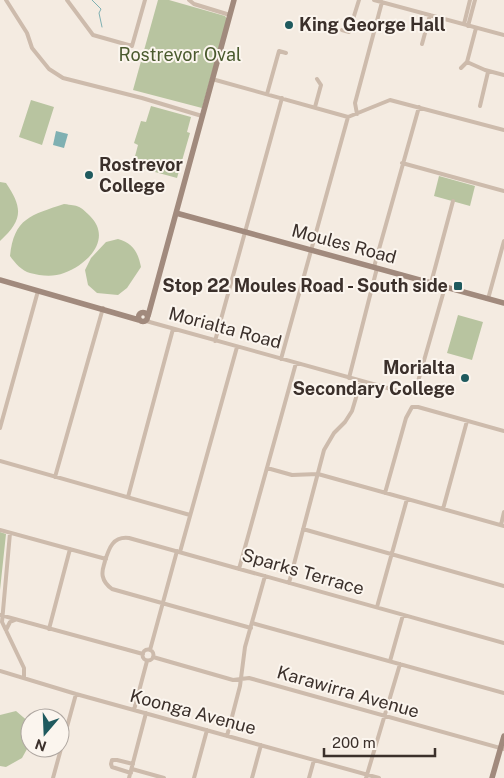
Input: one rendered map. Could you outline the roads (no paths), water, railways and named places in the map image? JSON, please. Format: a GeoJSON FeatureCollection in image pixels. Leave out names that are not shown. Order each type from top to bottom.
{"type":"FeatureCollection","features":[{"type":"Feature","properties":{"kind":"main road"},"geometry":{"type":"LineString","coordinates":[[144,316],[180,199],[234,0]]}},
{"type":"Feature","properties":{"kind":"main road"},"geometry":{"type":"LineString","coordinates":[[180,199],[182,209],[190,217]]}},
{"type":"Feature","properties":{"kind":"main road","name":"Moules Road"},"geometry":{"type":"LineString","coordinates":[[176,213],[504,303]]}},
{"type":"Feature","properties":{"kind":"main road","name":"Morialta Road"},"geometry":{"type":"LineString","coordinates":[[0,280],[103,308],[143,322],[144,316],[124,315]]}},
{"type":"Feature","properties":{"kind":"main road"},"geometry":{"type":"LineString","coordinates":[[496,778],[504,736]]}},
{"type":"Feature","properties":{"kind":"main road"},"geometry":{"type":"LineString","coordinates":[[492,778],[503,749]]}},
{"type":"Feature","properties":{"kind":"street"},"geometry":{"type":"LineString","coordinates":[[6,0],[27,33],[32,48],[49,69],[63,78],[142,98],[202,116]]}},
{"type":"Feature","properties":{"kind":"street"},"geometry":{"type":"LineString","coordinates":[[67,0],[94,35],[132,46],[145,0]]}},
{"type":"Feature","properties":{"kind":"street"},"geometry":{"type":"LineString","coordinates":[[183,0],[189,0],[194,4],[230,15]]}},
{"type":"Feature","properties":{"kind":"street"},"geometry":{"type":"LineString","coordinates":[[342,30],[349,32],[359,0]]}},
{"type":"Feature","properties":{"kind":"street"},"geometry":{"type":"LineString","coordinates":[[374,0],[504,35]]}},
{"type":"Feature","properties":{"kind":"street"},"geometry":{"type":"LineString","coordinates":[[466,25],[470,0]]}},
{"type":"Feature","properties":{"kind":"street"},"geometry":{"type":"LineString","coordinates":[[466,25],[474,0]]}},
{"type":"Feature","properties":{"kind":"street"},"geometry":{"type":"LineString","coordinates":[[357,114],[355,103],[382,2]]}},
{"type":"Feature","properties":{"kind":"street"},"geometry":{"type":"LineString","coordinates":[[422,44],[430,15]]}},
{"type":"Feature","properties":{"kind":"street"},"geometry":{"type":"LineString","coordinates":[[461,68],[467,62],[476,28]]}},
{"type":"Feature","properties":{"kind":"street"},"geometry":{"type":"LineString","coordinates":[[267,94],[279,51],[286,54]]}},
{"type":"Feature","properties":{"kind":"street"},"geometry":{"type":"LineString","coordinates":[[467,62],[488,72],[504,75]]}},
{"type":"Feature","properties":{"kind":"street"},"geometry":{"type":"LineString","coordinates":[[480,106],[488,72]]}},
{"type":"Feature","properties":{"kind":"street"},"geometry":{"type":"LineString","coordinates":[[212,78],[348,117],[390,100],[504,130]]}},
{"type":"Feature","properties":{"kind":"street"},"geometry":{"type":"LineString","coordinates":[[315,108],[321,85],[317,79]]}},
{"type":"Feature","properties":{"kind":"street"},"geometry":{"type":"LineString","coordinates":[[215,341],[282,98]]}},
{"type":"Feature","properties":{"kind":"street"},"geometry":{"type":"LineString","coordinates":[[349,378],[402,163],[419,107]]}},
{"type":"Feature","properties":{"kind":"street"},"geometry":{"type":"LineString","coordinates":[[281,359],[348,117]]}},
{"type":"Feature","properties":{"kind":"street"},"geometry":{"type":"LineString","coordinates":[[402,163],[504,191]]}},
{"type":"Feature","properties":{"kind":"street"},"geometry":{"type":"LineString","coordinates":[[431,283],[454,201]]}},
{"type":"Feature","properties":{"kind":"street"},"geometry":{"type":"LineString","coordinates":[[488,299],[504,241]]}},
{"type":"Feature","properties":{"kind":"street","name":"Morialta Road"},"geometry":{"type":"LineString","coordinates":[[144,316],[173,329],[412,394],[415,392],[444,287]]}},
{"type":"Feature","properties":{"kind":"street"},"geometry":{"type":"LineString","coordinates":[[0,428],[38,290]]}},
{"type":"Feature","properties":{"kind":"street"},"geometry":{"type":"LineString","coordinates":[[55,477],[103,308]]}},
{"type":"Feature","properties":{"kind":"street"},"geometry":{"type":"LineString","coordinates":[[128,497],[173,329]]}},
{"type":"Feature","properties":{"kind":"street"},"geometry":{"type":"LineString","coordinates":[[134,710],[147,661],[152,659],[153,656],[150,650],[190,515],[236,347]]}},
{"type":"Feature","properties":{"kind":"street"},"geometry":{"type":"LineString","coordinates":[[239,569],[296,363]]}},
{"type":"Feature","properties":{"kind":"street"},"geometry":{"type":"LineString","coordinates":[[289,583],[324,450],[352,411],[361,381]]}},
{"type":"Feature","properties":{"kind":"street"},"geometry":{"type":"LineString","coordinates":[[385,493],[406,418],[412,407],[418,407],[504,431]]}},
{"type":"Feature","properties":{"kind":"street"},"geometry":{"type":"LineString","coordinates":[[443,509],[467,421]]}},
{"type":"Feature","properties":{"kind":"street"},"geometry":{"type":"LineString","coordinates":[[0,461],[190,515]]}},
{"type":"Feature","properties":{"kind":"street"},"geometry":{"type":"LineString","coordinates":[[267,468],[292,475],[318,474],[502,526],[504,512]]}},
{"type":"Feature","properties":{"kind":"street"},"geometry":{"type":"LineString","coordinates":[[378,607],[407,499]]}},
{"type":"Feature","properties":{"kind":"street"},"geometry":{"type":"LineString","coordinates":[[303,529],[504,586]]}},
{"type":"Feature","properties":{"kind":"street"},"geometry":{"type":"LineString","coordinates":[[0,530],[106,559],[102,572],[105,582],[112,590],[251,628]]}},
{"type":"Feature","properties":{"kind":"street"},"geometry":{"type":"LineString","coordinates":[[10,533],[1,616],[2,622],[24,668],[24,678]]}},
{"type":"Feature","properties":{"kind":"street","name":"Sparks Terrace"},"geometry":{"type":"LineString","coordinates":[[106,559],[112,544],[124,537],[504,643]]}},
{"type":"Feature","properties":{"kind":"street"},"geometry":{"type":"LineString","coordinates":[[49,629],[70,549]]}},
{"type":"Feature","properties":{"kind":"street"},"geometry":{"type":"LineString","coordinates":[[227,736],[241,679],[245,647],[265,576]]}},
{"type":"Feature","properties":{"kind":"street"},"geometry":{"type":"LineString","coordinates":[[390,661],[403,615]]}},
{"type":"Feature","properties":{"kind":"street"},"geometry":{"type":"LineString","coordinates":[[1,616],[142,654],[147,661]]}},
{"type":"Feature","properties":{"kind":"street"},"geometry":{"type":"LineString","coordinates":[[6,630],[10,622],[15,620]]}},
{"type":"Feature","properties":{"kind":"street"},"geometry":{"type":"LineString","coordinates":[[252,623],[504,693]]}},
{"type":"Feature","properties":{"kind":"street"},"geometry":{"type":"LineString","coordinates":[[142,654],[146,650],[150,650]]}},
{"type":"Feature","properties":{"kind":"street","name":"Karawirra Avenue"},"geometry":{"type":"LineString","coordinates":[[153,656],[233,680],[249,678],[503,749]]}},
{"type":"Feature","properties":{"kind":"street"},"geometry":{"type":"LineString","coordinates":[[367,776],[400,664]]}},
{"type":"Feature","properties":{"kind":"street","name":"Koonga Avenue"},"geometry":{"type":"LineString","coordinates":[[0,671],[379,778]]}},
{"type":"Feature","properties":{"kind":"street"},"geometry":{"type":"LineString","coordinates":[[53,778],[76,694]]}},
{"type":"Feature","properties":{"kind":"street"},"geometry":{"type":"LineString","coordinates":[[131,774],[146,713]]}},
{"type":"Feature","properties":{"kind":"street"},"geometry":{"type":"LineString","coordinates":[[194,778],[207,730]]}},
{"type":"Feature","properties":{"kind":"street"},"geometry":{"type":"LineString","coordinates":[[252,778],[261,745]]}},
{"type":"Feature","properties":{"kind":"street"},"geometry":{"type":"LineString","coordinates":[[133,764],[117,760],[112,760],[110,764],[112,767],[131,774],[164,778]]}},
{"type":"Feature","properties":{"kind":"street"},"geometry":{"type":"LineString","coordinates":[[309,778],[314,760]]}},
{"type":"Feature","properties":{"kind":"water"},"geometry":{"type":"Polygon","coordinates":[[[56,131],[68,134],[64,148],[53,145],[56,131]]]}},
{"type":"Feature","properties":{"kind":"waterway"},"geometry":{"type":"LineString","coordinates":[[92,0],[101,9],[99,13],[102,27]]}},
{"type":"Feature","properties":{"kind":"place","name":"King George Hall"},"geometry":{"type":"Point","coordinates":[289,25]}},
{"type":"Feature","properties":{"kind":"place","name":"Rostrevor College"},"geometry":{"type":"Point","coordinates":[89,175]}},
{"type":"Feature","properties":{"kind":"place","name":"Stop 22 Moules Road - South side"},"geometry":{"type":"Point","coordinates":[458,286]}},
{"type":"Feature","properties":{"kind":"place","name":"Morialta Secondary College"},"geometry":{"type":"Point","coordinates":[465,378]}},
{"type":"Feature","properties":{"kind":"park label","name":"Rostrevor Oval"},"geometry":{"type":"Point","coordinates":[180,55]}}]}
